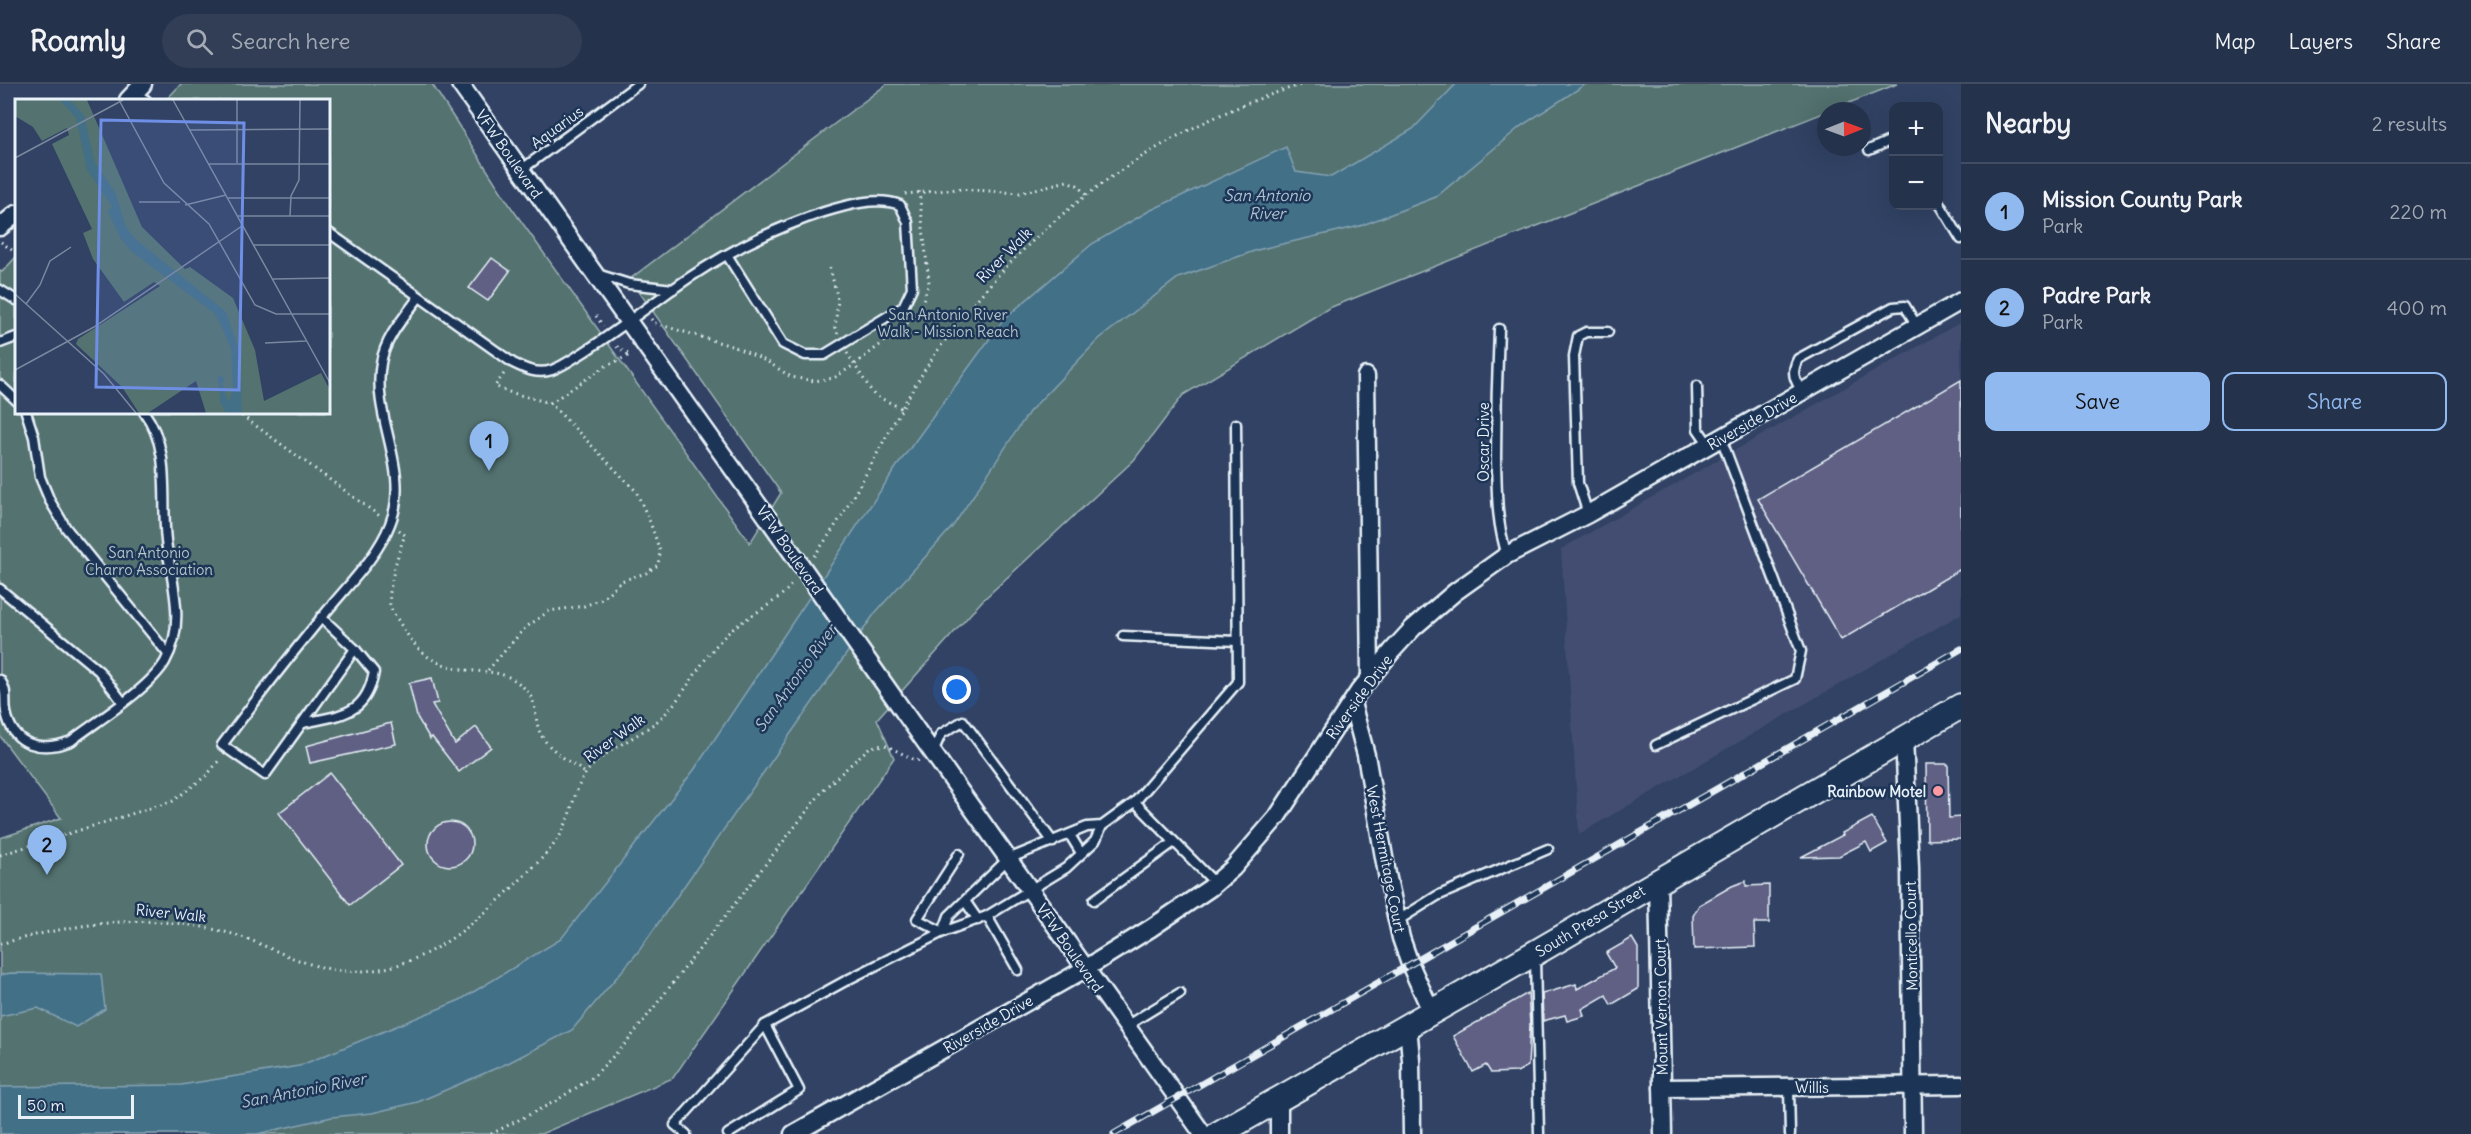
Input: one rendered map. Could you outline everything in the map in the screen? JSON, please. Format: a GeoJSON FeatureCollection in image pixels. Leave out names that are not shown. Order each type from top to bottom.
{"type":"FeatureCollection","features":[{"type":"Feature","properties":{"kind":"main road","name":"South Presa Street"},"geometry":{"type":"LineString","coordinates":[[1218,1134],[1408,1024],[1535,954],[1904,738],[1960,710]]}},
{"type":"Feature","properties":{"kind":"street","name":"VFW Boulevard"},"geometry":{"type":"LineString","coordinates":[[460,84],[1203,1134]]}},
{"type":"Feature","properties":{"kind":"street"},"geometry":{"type":"LineString","coordinates":[[0,227],[15,215]]}},
{"type":"Feature","properties":{"kind":"street","name":"Riverside Drive"},"geometry":{"type":"LineString","coordinates":[[794,1134],[1085,969],[1151,928],[1215,883],[1233,868],[1276,817],[1370,676],[1413,628],[1455,592],[1507,555],[1588,514],[1961,301]]}},
{"type":"Feature","properties":{"kind":"street"},"geometry":{"type":"LineString","coordinates":[[1366,376],[1370,676]]}},
{"type":"Feature","properties":{"kind":"street","name":"West Hermitage Court"},"geometry":{"type":"LineString","coordinates":[[1352,703],[1366,755],[1397,921],[1410,964],[1431,1011]]}},
{"type":"Feature","properties":{"kind":"street","name":"Monticello Court"},"geometry":{"type":"LineString","coordinates":[[1904,738],[1910,868],[1913,1134]]}},
{"type":"Feature","properties":{"kind":"street","name":"Mount Vernon Court"},"geometry":{"type":"LineString","coordinates":[[1658,880],[1663,1134]]}},
{"type":"Feature","properties":{"kind":"street"},"geometry":{"type":"LineString","coordinates":[[1408,1024],[1412,1134]]}},
{"type":"Feature","properties":{"kind":"street","name":"Willis"},"geometry":{"type":"LineString","coordinates":[[1662,1088],[1961,1085]]}},
{"type":"Feature","properties":{"kind":"street"},"geometry":{"type":"LineString","coordinates":[[1279,1098],[1279,1134]]}},
{"type":"Feature","properties":{"kind":"lane","name":"Aquarius"},"geometry":{"type":"LineString","coordinates":[[521,170],[638,84]]}},
{"type":"Feature","properties":{"kind":"lane"},"geometry":{"type":"LineString","coordinates":[[1871,149],[1889,141]]}},
{"type":"Feature","properties":{"kind":"lane"},"geometry":{"type":"LineString","coordinates":[[330,233],[513,363],[532,371],[550,371],[628,323],[673,289],[744,244],[784,225],[843,206],[888,201],[900,206],[908,222],[912,288],[903,307],[824,355],[805,355],[783,344],[727,255]]}},
{"type":"Feature","properties":{"kind":"lane"},"geometry":{"type":"LineString","coordinates":[[1943,209],[1961,239]]}},
{"type":"Feature","properties":{"kind":"lane"},"geometry":{"type":"LineString","coordinates":[[593,273],[629,284],[673,289]]}},
{"type":"Feature","properties":{"kind":"lane"},"geometry":{"type":"LineString","coordinates":[[0,290],[15,299]]}},
{"type":"Feature","properties":{"kind":"lane"},"geometry":{"type":"LineString","coordinates":[[355,649],[266,775],[222,745],[321,617],[374,553],[391,524],[398,482],[378,389],[381,361],[395,328],[419,297]]}},
{"type":"Feature","properties":{"kind":"lane"},"geometry":{"type":"LineString","coordinates":[[1802,392],[1795,381],[1793,370],[1798,359],[1893,307],[1905,306],[1917,326]]}},
{"type":"Feature","properties":{"kind":"lane","name":"Oscar Drive"},"geometry":{"type":"LineString","coordinates":[[1499,329],[1496,410],[1497,493],[1499,529],[1507,555]]}},
{"type":"Feature","properties":{"kind":"lane"},"geometry":{"type":"LineString","coordinates":[[1588,514],[1578,483],[1574,356],[1578,336],[1586,332],[1608,332]]}},
{"type":"Feature","properties":{"kind":"lane"},"geometry":{"type":"LineString","coordinates":[[0,343],[15,337]]}},
{"type":"Feature","properties":{"kind":"lane"},"geometry":{"type":"LineString","coordinates":[[0,385],[15,399]]}},
{"type":"Feature","properties":{"kind":"lane"},"geometry":{"type":"LineString","coordinates":[[1656,744],[1795,679],[1801,651],[1715,442],[1698,429],[1697,386]]}},
{"type":"Feature","properties":{"kind":"lane"},"geometry":{"type":"LineString","coordinates":[[27,414],[34,437],[40,477],[50,501],[66,528],[168,654]]}},
{"type":"Feature","properties":{"kind":"lane"},"geometry":{"type":"LineString","coordinates":[[0,681],[6,692],[6,710],[15,733],[25,742],[41,747],[56,747],[71,741],[150,681],[165,662],[175,636],[177,616],[166,542],[165,474],[158,439],[153,424],[146,414]]}},
{"type":"Feature","properties":{"kind":"lane"},"geometry":{"type":"LineString","coordinates":[[686,1134],[675,1125],[765,1025],[849,978],[943,932],[987,916],[1066,868],[1095,841],[1102,826],[1135,802],[1238,682],[1236,424]]}},
{"type":"Feature","properties":{"kind":"lane"},"geometry":{"type":"LineString","coordinates":[[0,589],[99,671],[122,701]]}},
{"type":"Feature","properties":{"kind":"lane"},"geometry":{"type":"LineString","coordinates":[[303,723],[342,714],[360,705],[371,690],[374,672],[355,649],[321,617]]}},
{"type":"Feature","properties":{"kind":"lane"},"geometry":{"type":"LineString","coordinates":[[1123,636],[1238,641]]}},
{"type":"Feature","properties":{"kind":"lane"},"geometry":{"type":"LineString","coordinates":[[933,753],[941,734],[963,721],[1053,842]]}},
{"type":"Feature","properties":{"kind":"lane"},"geometry":{"type":"LineString","coordinates":[[1135,802],[1215,883]]}},
{"type":"Feature","properties":{"kind":"lane"},"geometry":{"type":"LineString","coordinates":[[943,932],[949,916],[1008,859],[1087,827],[1102,826]]}},
{"type":"Feature","properties":{"kind":"lane"},"geometry":{"type":"LineString","coordinates":[[1070,835],[1081,854]]}},
{"type":"Feature","properties":{"kind":"lane"},"geometry":{"type":"LineString","coordinates":[[1094,900],[1174,842]]}},
{"type":"Feature","properties":{"kind":"lane"},"geometry":{"type":"LineString","coordinates":[[1397,921],[1437,896],[1548,849]]}},
{"type":"Feature","properties":{"kind":"lane"},"geometry":{"type":"LineString","coordinates":[[943,932],[917,919],[959,854]]}},
{"type":"Feature","properties":{"kind":"lane"},"geometry":{"type":"LineString","coordinates":[[965,901],[978,920]]}},
{"type":"Feature","properties":{"kind":"lane"},"geometry":{"type":"LineString","coordinates":[[987,916],[1018,970]]}},
{"type":"Feature","properties":{"kind":"lane"},"geometry":{"type":"LineString","coordinates":[[1535,954],[1539,1134]]}},
{"type":"Feature","properties":{"kind":"lane"},"geometry":{"type":"LineString","coordinates":[[1126,1026],[1180,993]]}},
{"type":"Feature","properties":{"kind":"lane"},"geometry":{"type":"LineString","coordinates":[[728,1134],[799,1090],[765,1025]]}},
{"type":"Feature","properties":{"kind":"lane"},"geometry":{"type":"LineString","coordinates":[[1790,1087],[1790,1134]]}},
{"type":"Feature","properties":{"kind":"path","name":"River Walk"},"geometry":{"type":"LineString","coordinates":[[810,561],[853,500],[902,409],[952,331],[985,291],[1022,252],[1087,196],[1148,154],[1198,126],[1248,104],[1304,84]]}},
{"type":"Feature","properties":{"kind":"path"},"geometry":{"type":"LineString","coordinates":[[888,201],[919,191],[958,189],[1020,193],[1067,182],[1077,185],[1087,196]]}},
{"type":"Feature","properties":{"kind":"path"},"geometry":{"type":"LineString","coordinates":[[654,323],[735,347],[768,362],[791,377],[814,381],[834,378],[854,366],[919,312],[929,283],[919,191]]}},
{"type":"Feature","properties":{"kind":"path"},"geometry":{"type":"LineString","coordinates":[[0,241],[15,252]]}},
{"type":"Feature","properties":{"kind":"path"},"geometry":{"type":"LineString","coordinates":[[550,403],[606,366],[630,355],[619,349]]}},
{"type":"Feature","properties":{"kind":"path"},"geometry":{"type":"LineString","coordinates":[[488,670],[525,628],[549,611],[584,606],[602,599],[621,581],[646,573],[658,565],[660,551],[636,491],[550,403],[505,391],[495,386],[513,363]]}},
{"type":"Feature","properties":{"kind":"path"},"geometry":{"type":"LineString","coordinates":[[240,414],[405,535],[398,553],[390,604],[415,647],[429,658],[446,665],[464,670],[488,670],[519,683],[529,693],[536,708],[543,739],[585,774]]}},
{"type":"Feature","properties":{"kind":"path","name":"River Walk"},"geometry":{"type":"LineString","coordinates":[[0,944],[84,924],[147,921],[184,924],[221,931],[255,942],[305,963],[328,969],[367,971],[400,963],[435,949],[468,929],[545,855],[565,826],[577,786],[585,774],[602,758],[639,736],[663,716],[682,694],[721,639],[744,620],[779,597],[798,577]]}},
{"type":"Feature","properties":{"kind":"path"},"geometry":{"type":"LineString","coordinates":[[491,1134],[554,1102],[593,1077],[620,1049],[825,788],[870,747],[885,745],[917,761],[933,753]]}},
{"type":"Feature","properties":{"kind":"path"},"geometry":{"type":"LineString","coordinates":[[0,855],[173,801],[207,775],[228,749]]}},
{"type":"Feature","properties":{"kind":"shaded area"},"geometry":{"type":"Polygon","coordinates":[[[1961,322],[1961,614],[1579,834],[1561,549],[1961,322]]]}},
{"type":"Feature","properties":{"kind":"green space","name":"San Antonio River Walk - Mission Reach"},"geometry":{"type":"Polygon","coordinates":[[[181,84],[432,84],[511,207],[750,543],[781,493],[630,279],[887,84],[1897,84],[1851,102],[1817,102],[1817,116],[1329,308],[1183,395],[1134,460],[982,601],[877,719],[894,758],[673,1078],[541,1134],[0,1134],[0,838],[61,818],[0,736],[0,271],[2,272],[15,258],[15,414],[330,414],[330,99],[167,99],[181,84]]]}},
{"type":"Feature","properties":{"kind":"water","name":"San Antonio River"},"geometry":{"type":"Polygon","coordinates":[[[1456,84],[1586,84],[1521,126],[1436,197],[1360,226],[1257,250],[1178,278],[1099,339],[1029,412],[953,526],[875,613],[638,952],[572,1030],[508,1063],[418,1102],[372,1113],[332,1117],[257,1134],[0,1134],[0,1087],[181,1085],[299,1066],[460,1000],[561,939],[694,770],[897,466],[1004,319],[1092,244],[1149,211],[1286,147],[1296,172],[1331,177],[1413,129],[1456,84]]]}},
{"type":"Feature","properties":{"kind":"water"},"geometry":{"type":"Polygon","coordinates":[[[11,973],[101,974],[105,1009],[76,1027],[38,1008],[0,1016],[0,975],[11,973]]]}},
{"type":"Feature","properties":{"kind":"building"},"geometry":{"type":"Polygon","coordinates":[[[492,258],[510,271],[488,301],[469,288],[492,258]]]}},
{"type":"Feature","properties":{"kind":"building"},"geometry":{"type":"Polygon","coordinates":[[[1961,380],[1961,569],[1841,640],[1758,499],[1961,380]]]}},
{"type":"Feature","properties":{"kind":"building"},"geometry":{"type":"Polygon","coordinates":[[[432,678],[438,703],[432,704],[455,744],[476,727],[491,747],[459,772],[432,737],[430,739],[417,717],[409,683],[432,678]]]}},
{"type":"Feature","properties":{"kind":"building"},"geometry":{"type":"Polygon","coordinates":[[[391,723],[396,744],[310,763],[306,746],[391,723]]]}},
{"type":"Feature","properties":{"kind":"building","name":"Rainbow Motel"},"geometry":{"type":"Polygon","coordinates":[[[1926,764],[1948,764],[1949,818],[1961,817],[1961,839],[1927,840],[1926,764]]]}},
{"type":"Feature","properties":{"kind":"building"},"geometry":{"type":"Polygon","coordinates":[[[330,773],[401,865],[350,905],[279,813],[330,773]]]}},
{"type":"Feature","properties":{"kind":"building"},"geometry":{"type":"Polygon","coordinates":[[[1872,817],[1887,843],[1871,852],[1866,842],[1839,856],[1801,857],[1843,835],[1842,833],[1872,817]]]}},
{"type":"Feature","properties":{"kind":"building"},"geometry":{"type":"Polygon","coordinates":[[[450,822],[465,829],[472,844],[465,859],[450,866],[435,859],[428,844],[435,829],[450,822]]]}},
{"type":"Feature","properties":{"kind":"building"},"geometry":{"type":"Polygon","coordinates":[[[1746,881],[1746,886],[1769,885],[1769,923],[1754,923],[1755,947],[1694,949],[1693,916],[1699,905],[1732,886],[1746,881]]]}},
{"type":"Feature","properties":{"kind":"building"},"geometry":{"type":"Polygon","coordinates":[[[1632,938],[1638,948],[1638,989],[1611,1005],[1606,995],[1582,1009],[1584,1016],[1567,1021],[1565,1015],[1543,1021],[1542,994],[1576,984],[1577,989],[1615,968],[1606,953],[1632,938]]]}},
{"type":"Feature","properties":{"kind":"building"},"geometry":{"type":"Polygon","coordinates":[[[1528,993],[1530,1025],[1528,1066],[1517,1072],[1491,1073],[1486,1065],[1473,1072],[1453,1036],[1528,993]]]}},
{"type":"Feature","properties":{"kind":"railway"},"geometry":{"type":"LineString","coordinates":[[1114,1134],[1961,649]]}},
{"type":"Feature","properties":{"kind":"place","name":"Mission County Park"},"geometry":{"type":"Point","coordinates":[489,471]}},
{"type":"Feature","properties":{"kind":"place","name":"Rainbow Motel"},"geometry":{"type":"Point","coordinates":[1938,791]}},
{"type":"Feature","properties":{"kind":"place","name":"Padre Park"},"geometry":{"type":"Point","coordinates":[47,875]}},
{"type":"Feature","properties":{"kind":"park label","name":"San Antonio Charro Association"},"geometry":{"type":"Point","coordinates":[149,560]}}]}
